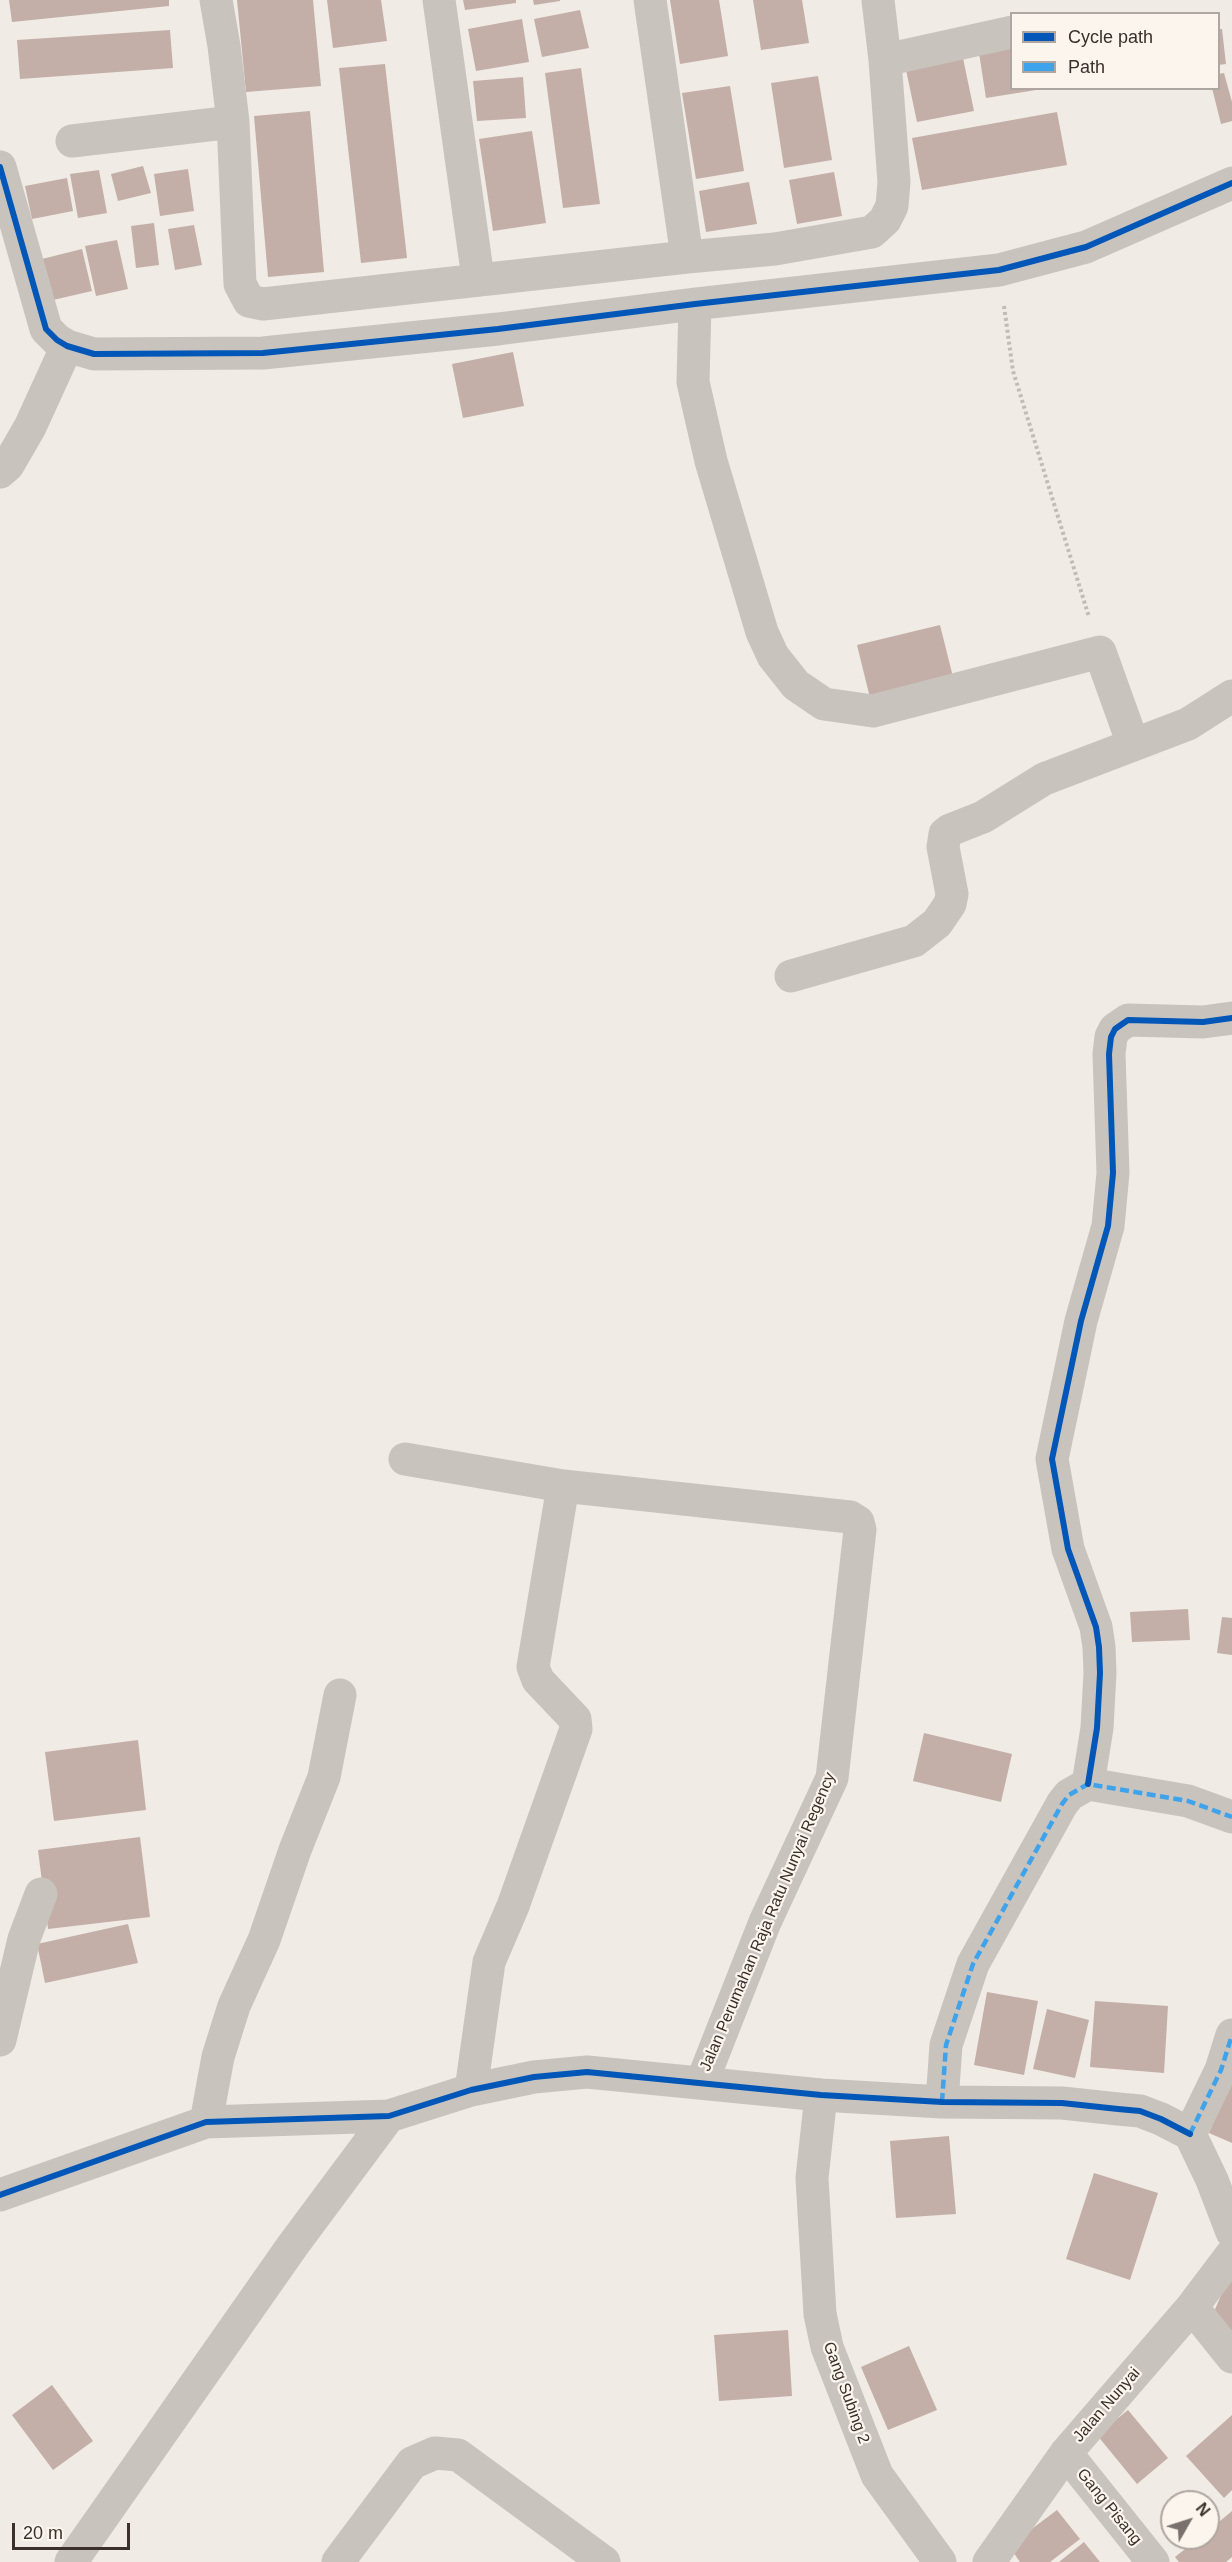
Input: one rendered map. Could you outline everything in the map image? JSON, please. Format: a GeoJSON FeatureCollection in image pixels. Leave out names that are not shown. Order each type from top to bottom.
{"type":"FeatureCollection","features":[{"type":"Feature","properties":{"kind":"street"},"geometry":{"type":"LineString","coordinates":[[216,0],[224,46],[232,122],[240,284],[249,301],[263,304],[478,278],[775,249],[872,232],[885,220],[892,206],[894,182],[878,0]]}},
{"type":"Feature","properties":{"kind":"street"},"geometry":{"type":"LineString","coordinates":[[439,0],[478,278]]}},
{"type":"Feature","properties":{"kind":"street"},"geometry":{"type":"LineString","coordinates":[[650,0],[687,257]]}},
{"type":"Feature","properties":{"kind":"street"},"geometry":{"type":"LineString","coordinates":[[885,60],[1010,32]]}},
{"type":"Feature","properties":{"kind":"street"},"geometry":{"type":"LineString","coordinates":[[72,141],[232,122]]}},
{"type":"Feature","properties":{"kind":"street"},"geometry":{"type":"LineString","coordinates":[[0,167],[46,329],[67,346],[93,354],[263,353],[498,329],[999,270],[1086,247],[1232,183]]}},
{"type":"Feature","properties":{"kind":"street"},"geometry":{"type":"LineString","coordinates":[[695,304],[693,382],[711,461],[762,632],[772,656],[796,685],[824,704],[835,708],[873,711],[1100,652],[1133,744]]}},
{"type":"Feature","properties":{"kind":"street"},"geometry":{"type":"LineString","coordinates":[[0,472],[8,465],[30,427],[67,346]]}},
{"type":"Feature","properties":{"kind":"street"},"geometry":{"type":"LineString","coordinates":[[790,976],[901,945],[926,933],[937,923],[950,904],[952,894],[943,847],[945,834],[950,830],[983,817],[1044,779],[1188,724],[1232,696]]}},
{"type":"Feature","properties":{"kind":"street"},"geometry":{"type":"LineString","coordinates":[[1088,1784],[1097,1728],[1099,1647],[1096,1627],[1068,1549],[1052,1459],[1082,1321],[1108,1226],[1113,1173],[1109,1054],[1111,1037],[1115,1029],[1128,1020],[1203,1022],[1232,1018]]}},
{"type":"Feature","properties":{"kind":"street","name":"Jalan Perumahan Raja Ratu Nunyai Regency"},"geometry":{"type":"LineString","coordinates":[[405,1460],[563,1486],[850,1517],[858,1522],[860,1530],[832,1778],[765,1922],[702,2082]]}},
{"type":"Feature","properties":{"kind":"street"},"geometry":{"type":"LineString","coordinates":[[471,2090],[489,1962],[513,1906],[576,1729],[574,1719],[538,1680],[533,1667],[563,1486]]}},
{"type":"Feature","properties":{"kind":"street"},"geometry":{"type":"LineString","coordinates":[[206,2122],[218,2057],[234,2006],[264,1940],[295,1850],[324,1777],[340,1695]]}},
{"type":"Feature","properties":{"kind":"street"},"geometry":{"type":"LineString","coordinates":[[942,2102],[946,2046],[973,1964],[1062,1804],[1079,1788],[1088,1784],[1188,1801],[1232,1816]]}},
{"type":"Feature","properties":{"kind":"street"},"geometry":{"type":"LineString","coordinates":[[0,2040],[24,1939],[41,1894]]}},
{"type":"Feature","properties":{"kind":"street"},"geometry":{"type":"LineString","coordinates":[[1190,2134],[1221,2070],[1232,2035]]}},
{"type":"Feature","properties":{"kind":"street"},"geometry":{"type":"LineString","coordinates":[[0,2195],[206,2122],[389,2116],[471,2090],[534,2077],[587,2072],[821,2095],[942,2102],[1062,2103],[1140,2111],[1190,2134],[1212,2180],[1232,2232]]}},
{"type":"Feature","properties":{"kind":"street","name":"Gang Subing 2"},"geometry":{"type":"LineString","coordinates":[[821,2095],[812,2178],[820,2314],[827,2347],[877,2475],[940,2562]]}},
{"type":"Feature","properties":{"kind":"street"},"geometry":{"type":"LineString","coordinates":[[71,2562],[293,2245],[389,2116]]}},
{"type":"Feature","properties":{"kind":"street","name":"Jalan Nunyai"},"geometry":{"type":"LineString","coordinates":[[989,2562],[1066,2453],[1192,2307],[1232,2254]]}},
{"type":"Feature","properties":{"kind":"street"},"geometry":{"type":"LineString","coordinates":[[1192,2307],[1232,2357]]}},
{"type":"Feature","properties":{"kind":"street"},"geometry":{"type":"LineString","coordinates":[[338,2562],[412,2463],[435,2453],[458,2455],[599,2560]]}},
{"type":"Feature","properties":{"kind":"street","name":"Gang Pisang"},"geometry":{"type":"LineString","coordinates":[[1066,2453],[1153,2562]]}},
{"type":"Feature","properties":{"kind":"path"},"geometry":{"type":"LineString","coordinates":[[999,270],[1013,370],[1100,652]]}},
{"type":"Feature","properties":{"kind":"building"},"geometry":{"type":"Polygon","coordinates":[[[9,0],[169,0],[169,6],[12,22],[9,0]]]}},
{"type":"Feature","properties":{"kind":"building"},"geometry":{"type":"Polygon","coordinates":[[[237,0],[313,0],[321,86],[246,92],[237,0]]]}},
{"type":"Feature","properties":{"kind":"building"},"geometry":{"type":"Polygon","coordinates":[[[327,0],[381,0],[387,41],[333,48],[327,0]]]}},
{"type":"Feature","properties":{"kind":"building"},"geometry":{"type":"Polygon","coordinates":[[[463,0],[516,0],[516,3],[465,10],[463,0]]]}},
{"type":"Feature","properties":{"kind":"building"},"geometry":{"type":"Polygon","coordinates":[[[533,0],[560,0],[560,1],[534,5],[533,0]]]}},
{"type":"Feature","properties":{"kind":"building"},"geometry":{"type":"Polygon","coordinates":[[[670,0],[719,0],[728,56],[680,64],[670,0]]]}},
{"type":"Feature","properties":{"kind":"building"},"geometry":{"type":"Polygon","coordinates":[[[753,0],[802,0],[809,43],[761,50],[753,0]]]}},
{"type":"Feature","properties":{"kind":"building"},"geometry":{"type":"Polygon","coordinates":[[[580,10],[589,48],[542,57],[534,19],[580,10]]]}},
{"type":"Feature","properties":{"kind":"building"},"geometry":{"type":"Polygon","coordinates":[[[522,19],[529,62],[476,71],[468,29],[522,19]]]}},
{"type":"Feature","properties":{"kind":"building"},"geometry":{"type":"Polygon","coordinates":[[[1220,29],[1222,29],[1226,64],[1220,65],[1220,29]]]}},
{"type":"Feature","properties":{"kind":"building"},"geometry":{"type":"Polygon","coordinates":[[[170,30],[173,68],[20,79],[17,40],[170,30]]]}},
{"type":"Feature","properties":{"kind":"building"},"geometry":{"type":"Polygon","coordinates":[[[1010,48],[1010,90],[1036,90],[986,98],[979,53],[1010,48]]]}},
{"type":"Feature","properties":{"kind":"building"},"geometry":{"type":"Polygon","coordinates":[[[963,58],[974,111],[917,122],[906,70],[963,58]]]}},
{"type":"Feature","properties":{"kind":"building"},"geometry":{"type":"Polygon","coordinates":[[[385,64],[407,258],[361,263],[339,68],[385,64]]]}},
{"type":"Feature","properties":{"kind":"building"},"geometry":{"type":"Polygon","coordinates":[[[581,68],[600,204],[563,208],[545,73],[581,68]]]}},
{"type":"Feature","properties":{"kind":"building"},"geometry":{"type":"Polygon","coordinates":[[[1224,73],[1232,102],[1232,121],[1221,124],[1212,90],[1220,90],[1220,74],[1224,73]]]}},
{"type":"Feature","properties":{"kind":"building"},"geometry":{"type":"Polygon","coordinates":[[[818,76],[832,160],[784,168],[771,83],[818,76]]]}},
{"type":"Feature","properties":{"kind":"building"},"geometry":{"type":"Polygon","coordinates":[[[523,77],[526,118],[477,121],[473,81],[523,77]]]}},
{"type":"Feature","properties":{"kind":"building"},"geometry":{"type":"Polygon","coordinates":[[[730,86],[744,171],[696,179],[682,93],[730,86]]]}},
{"type":"Feature","properties":{"kind":"building"},"geometry":{"type":"Polygon","coordinates":[[[310,111],[324,272],[268,277],[254,116],[310,111]]]}},
{"type":"Feature","properties":{"kind":"building"},"geometry":{"type":"Polygon","coordinates":[[[1057,112],[1067,165],[922,190],[912,138],[1057,112]]]}},
{"type":"Feature","properties":{"kind":"building"},"geometry":{"type":"Polygon","coordinates":[[[532,131],[546,223],[493,231],[479,139],[532,131]]]}},
{"type":"Feature","properties":{"kind":"building"},"geometry":{"type":"Polygon","coordinates":[[[143,166],[151,193],[118,201],[111,174],[143,166]]]}},
{"type":"Feature","properties":{"kind":"building"},"geometry":{"type":"Polygon","coordinates":[[[188,169],[194,211],[160,216],[154,174],[188,169]]]}},
{"type":"Feature","properties":{"kind":"building"},"geometry":{"type":"Polygon","coordinates":[[[99,170],[107,213],[78,218],[70,174],[99,170]]]}},
{"type":"Feature","properties":{"kind":"building"},"geometry":{"type":"Polygon","coordinates":[[[834,172],[842,216],[797,224],[789,180],[834,172]]]}},
{"type":"Feature","properties":{"kind":"building"},"geometry":{"type":"Polygon","coordinates":[[[67,178],[73,211],[32,219],[25,186],[67,178]]]}},
{"type":"Feature","properties":{"kind":"building"},"geometry":{"type":"Polygon","coordinates":[[[749,182],[757,224],[706,232],[699,191],[749,182]]]}},
{"type":"Feature","properties":{"kind":"building"},"geometry":{"type":"Polygon","coordinates":[[[154,223],[159,265],[136,268],[131,226],[154,223]]]}},
{"type":"Feature","properties":{"kind":"building"},"geometry":{"type":"Polygon","coordinates":[[[194,225],[202,265],[175,270],[168,229],[194,225]]]}},
{"type":"Feature","properties":{"kind":"building"},"geometry":{"type":"Polygon","coordinates":[[[117,240],[128,289],[96,296],[85,246],[117,240]]]}},
{"type":"Feature","properties":{"kind":"building"},"geometry":{"type":"Polygon","coordinates":[[[82,249],[92,291],[53,300],[42,259],[82,249]]]}},
{"type":"Feature","properties":{"kind":"building"},"geometry":{"type":"Polygon","coordinates":[[[513,352],[524,406],[463,418],[452,364],[513,352]]]}},
{"type":"Feature","properties":{"kind":"building"},"geometry":{"type":"Polygon","coordinates":[[[940,625],[955,685],[872,706],[857,645],[940,625]]]}},
{"type":"Feature","properties":{"kind":"building"},"geometry":{"type":"Polygon","coordinates":[[[1188,1609],[1190,1640],[1132,1642],[1130,1612],[1188,1609]]]}},
{"type":"Feature","properties":{"kind":"building"},"geometry":{"type":"Polygon","coordinates":[[[1222,1617],[1232,1618],[1232,1655],[1217,1653],[1222,1617]]]}},
{"type":"Feature","properties":{"kind":"building"},"geometry":{"type":"Polygon","coordinates":[[[924,1733],[1012,1754],[1001,1802],[913,1781],[924,1733]]]}},
{"type":"Feature","properties":{"kind":"building"},"geometry":{"type":"Polygon","coordinates":[[[138,1740],[146,1810],[54,1821],[45,1752],[138,1740]]]}},
{"type":"Feature","properties":{"kind":"building"},"geometry":{"type":"Polygon","coordinates":[[[140,1837],[150,1917],[48,1929],[38,1850],[140,1837]]]}},
{"type":"Feature","properties":{"kind":"building"},"geometry":{"type":"Polygon","coordinates":[[[128,1924],[138,1963],[45,1983],[37,1944],[128,1924]]]}},
{"type":"Feature","properties":{"kind":"building"},"geometry":{"type":"Polygon","coordinates":[[[987,1992],[1038,2001],[1024,2075],[974,2065],[987,1992]]]}},
{"type":"Feature","properties":{"kind":"building"},"geometry":{"type":"Polygon","coordinates":[[[1095,2001],[1168,2006],[1164,2073],[1090,2067],[1095,2001]]]}},
{"type":"Feature","properties":{"kind":"building"},"geometry":{"type":"Polygon","coordinates":[[[1047,2009],[1089,2020],[1075,2078],[1033,2069],[1047,2009]]]}},
{"type":"Feature","properties":{"kind":"building"},"geometry":{"type":"Polygon","coordinates":[[[1232,2079],[1232,2143],[1209,2133],[1232,2079]]]}},
{"type":"Feature","properties":{"kind":"building"},"geometry":{"type":"Polygon","coordinates":[[[949,2136],[956,2214],[896,2218],[890,2141],[949,2136]]]}},
{"type":"Feature","properties":{"kind":"building"},"geometry":{"type":"Polygon","coordinates":[[[1094,2173],[1158,2193],[1130,2280],[1066,2259],[1094,2173]]]}},
{"type":"Feature","properties":{"kind":"building"},"geometry":{"type":"Polygon","coordinates":[[[1228,2279],[1232,2281],[1232,2331],[1210,2321],[1228,2279]]]}},
{"type":"Feature","properties":{"kind":"building"},"geometry":{"type":"Polygon","coordinates":[[[788,2330],[792,2396],[719,2401],[714,2335],[788,2330]]]}},
{"type":"Feature","properties":{"kind":"building"},"geometry":{"type":"Polygon","coordinates":[[[909,2346],[937,2410],[888,2430],[861,2367],[909,2346]]]}},
{"type":"Feature","properties":{"kind":"building"},"geometry":{"type":"Polygon","coordinates":[[[52,2385],[93,2441],[53,2470],[12,2415],[52,2385]]]}},
{"type":"Feature","properties":{"kind":"building"},"geometry":{"type":"Polygon","coordinates":[[[1128,2410],[1168,2458],[1137,2484],[1097,2435],[1128,2410]]]}},
{"type":"Feature","properties":{"kind":"building"},"geometry":{"type":"Polygon","coordinates":[[[1232,2415],[1232,2490],[1224,2498],[1220,2490],[1217,2490],[1186,2456],[1232,2415]]]}},
{"type":"Feature","properties":{"kind":"building"},"geometry":{"type":"Polygon","coordinates":[[[1057,2510],[1080,2539],[1050,2562],[1020,2562],[1009,2546],[1057,2510]]]}},
{"type":"Feature","properties":{"kind":"building"},"geometry":{"type":"Polygon","coordinates":[[[1232,2511],[1232,2557],[1226,2562],[1179,2562],[1175,2557],[1184,2550],[1220,2550],[1220,2521],[1232,2511]]]}},
{"type":"Feature","properties":{"kind":"building"},"geometry":{"type":"Polygon","coordinates":[[[1084,2542],[1100,2562],[1059,2562],[1084,2542]]]}},
{"type":"Feature","properties":{"kind":"marked path"},"geometry":{"type":"LineString","coordinates":[[942,2102],[946,2045],[973,1964],[1069,1795],[1088,1784],[1188,1801],[1232,1817]]}},
{"type":"Feature","properties":{"kind":"marked path"},"geometry":{"type":"LineString","coordinates":[[1190,2134],[1221,2070],[1232,2035]]}},
{"type":"Feature","properties":{"kind":"cycle path"},"geometry":{"type":"LineString","coordinates":[[0,167],[46,329],[67,346],[94,354],[263,353],[498,329],[999,270],[1086,247],[1232,183]]}},
{"type":"Feature","properties":{"kind":"cycle path"},"geometry":{"type":"LineString","coordinates":[[1088,1784],[1097,1728],[1099,1647],[1096,1627],[1068,1549],[1052,1459],[1081,1321],[1108,1226],[1113,1173],[1109,1054],[1111,1037],[1115,1029],[1128,1020],[1203,1022],[1232,1018]]}},
{"type":"Feature","properties":{"kind":"cycle path"},"geometry":{"type":"LineString","coordinates":[[0,2195],[206,2122],[389,2116],[471,2090],[534,2077],[587,2072],[821,2095],[942,2102],[1062,2103],[1140,2111],[1190,2134]]}}]}
